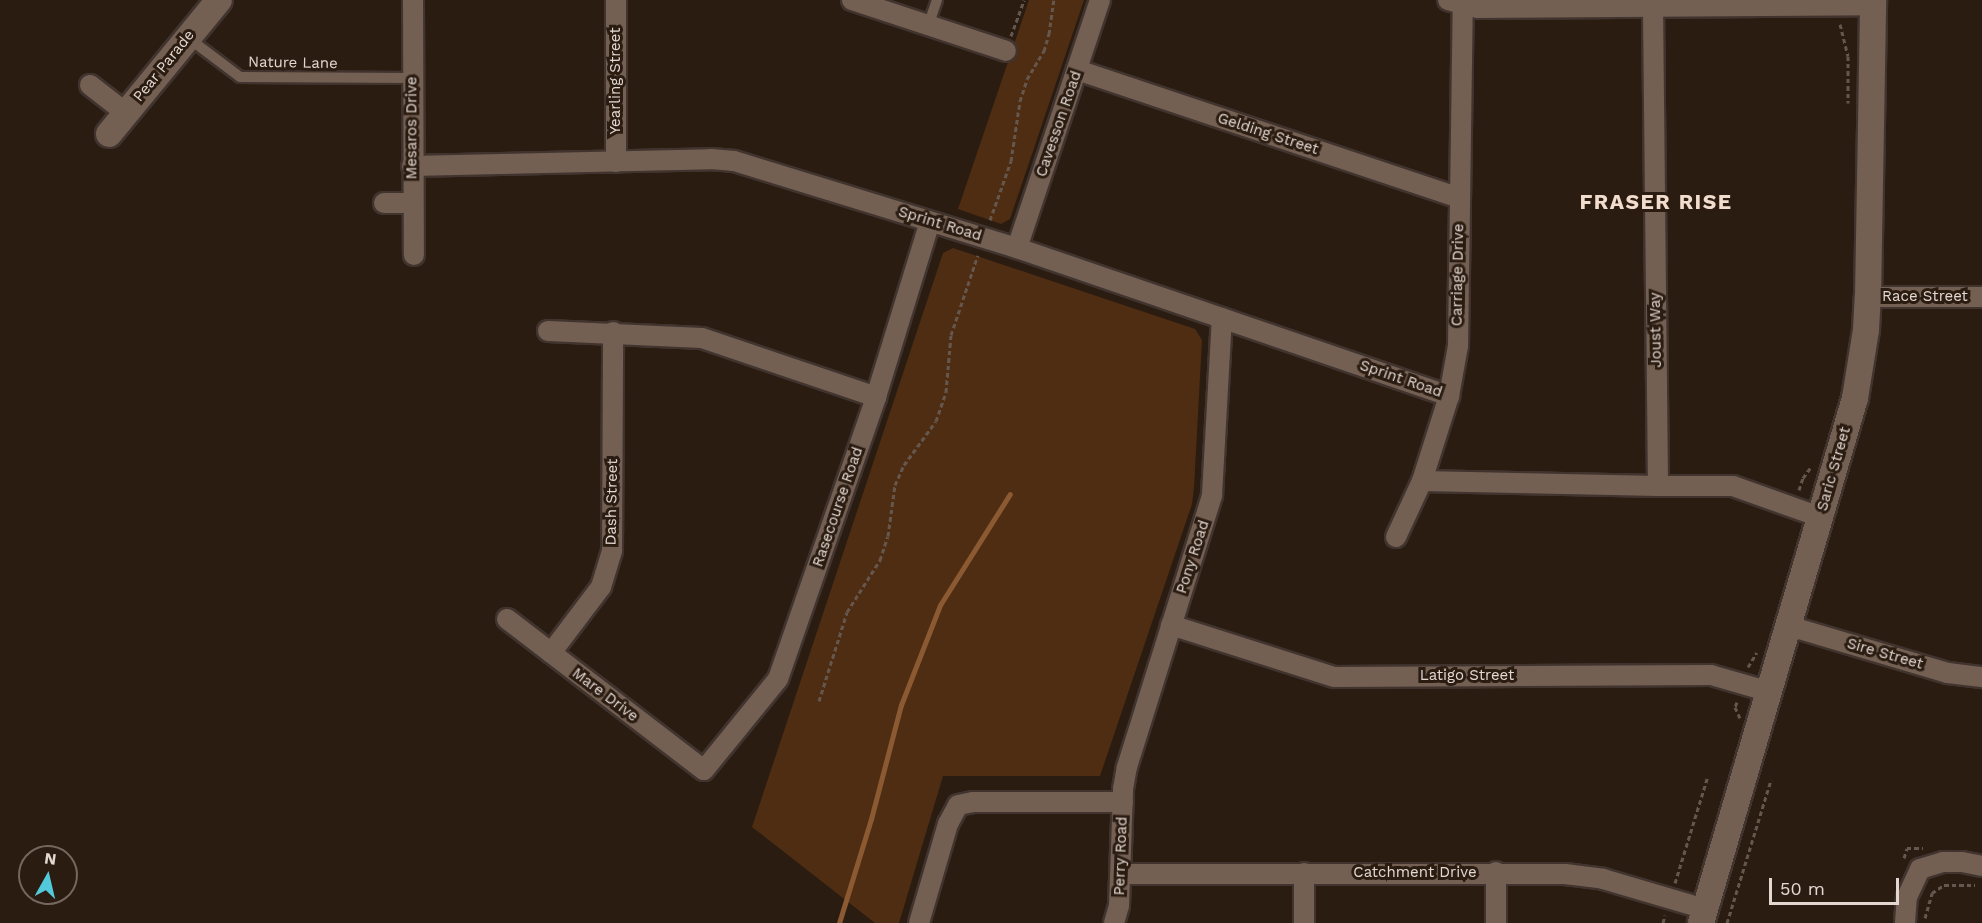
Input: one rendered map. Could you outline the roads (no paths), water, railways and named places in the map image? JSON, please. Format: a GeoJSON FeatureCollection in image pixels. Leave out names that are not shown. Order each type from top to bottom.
{"type":"FeatureCollection","features":[{"type":"Feature","properties":{"kind":"street","name":"Pear Parade"},"geometry":{"type":"LineString","coordinates":[[110,134],[187,36],[219,0]]}},
{"type":"Feature","properties":{"kind":"street","name":"Mesaros Drive"},"geometry":{"type":"LineString","coordinates":[[413,0],[414,255]]}},
{"type":"Feature","properties":{"kind":"street","name":"Yearling Street"},"geometry":{"type":"LineString","coordinates":[[616,0],[616,162]]}},
{"type":"Feature","properties":{"kind":"street"},"geometry":{"type":"LineString","coordinates":[[852,0],[1006,51]]}},
{"type":"Feature","properties":{"kind":"street","name":"Cavesson Road"},"geometry":{"type":"LineString","coordinates":[[1017,248],[1100,0]]}},
{"type":"Feature","properties":{"kind":"street"},"geometry":{"type":"LineString","coordinates":[[1455,2],[1477,8],[1873,3]]}},
{"type":"Feature","properties":{"kind":"street","name":"Carriage Drive"},"geometry":{"type":"LineString","coordinates":[[1396,537],[1422,481],[1449,396],[1458,346],[1459,198],[1455,2]]}},
{"type":"Feature","properties":{"kind":"street","name":"Saric Street"},"geometry":{"type":"LineString","coordinates":[[1703,916],[1854,398],[1866,330],[1868,297],[1873,3]]}},
{"type":"Feature","properties":{"kind":"street","name":"Joust Way"},"geometry":{"type":"LineString","coordinates":[[1653,7],[1658,486]]}},
{"type":"Feature","properties":{"kind":"street","name":"Gelding Street"},"geometry":{"type":"LineString","coordinates":[[1077,70],[1459,198]]}},
{"type":"Feature","properties":{"kind":"street"},"geometry":{"type":"LineString","coordinates":[[90,85],[126,113]]}},
{"type":"Feature","properties":{"kind":"street","name":"Sprint Road"},"geometry":{"type":"LineString","coordinates":[[412,166],[711,159],[734,161],[1017,248],[1449,396]]}},
{"type":"Feature","properties":{"kind":"street"},"geometry":{"type":"LineString","coordinates":[[384,203],[413,202]]}},
{"type":"Feature","properties":{"kind":"street","name":"Rasecourse Road"},"geometry":{"type":"LineString","coordinates":[[704,770],[778,679],[876,397],[930,222]]}},
{"type":"Feature","properties":{"kind":"street","name":"Race Street"},"geometry":{"type":"LineString","coordinates":[[1868,297],[1982,297]]}},
{"type":"Feature","properties":{"kind":"street","name":"Pony Road"},"geometry":{"type":"LineString","coordinates":[[1123,795],[1127,766],[1212,495],[1222,318]]}},
{"type":"Feature","properties":{"kind":"street"},"geometry":{"type":"LineString","coordinates":[[548,331],[613,332],[702,338],[876,397]]}},
{"type":"Feature","properties":{"kind":"street","name":"Dash Street"},"geometry":{"type":"LineString","coordinates":[[550,653],[601,587],[612,551],[613,332]]}},
{"type":"Feature","properties":{"kind":"street"},"geometry":{"type":"LineString","coordinates":[[1422,481],[1733,486],[1820,517]]}},
{"type":"Feature","properties":{"kind":"street","name":"Mare Drive"},"geometry":{"type":"LineString","coordinates":[[507,619],[704,770]]}},
{"type":"Feature","properties":{"kind":"street","name":"Latigo Street"},"geometry":{"type":"LineString","coordinates":[[1171,625],[1334,676],[1711,675],[1770,692]]}},
{"type":"Feature","properties":{"kind":"street","name":"Sire Street"},"geometry":{"type":"LineString","coordinates":[[1789,626],[1948,673],[1982,677]]}},
{"type":"Feature","properties":{"kind":"street"},"geometry":{"type":"LineString","coordinates":[[919,923],[948,824],[958,805],[973,802],[1123,795]]}},
{"type":"Feature","properties":{"kind":"street","name":"Perry Road"},"geometry":{"type":"LineString","coordinates":[[1114,923],[1119,906],[1123,795]]}},
{"type":"Feature","properties":{"kind":"street"},"geometry":{"type":"LineString","coordinates":[[1905,923],[1920,890],[1929,877],[1945,871],[1982,866]]}},
{"type":"Feature","properties":{"kind":"street"},"geometry":{"type":"LineString","coordinates":[[1496,872],[1496,923]]}},
{"type":"Feature","properties":{"kind":"street","name":"Catchment Drive"},"geometry":{"type":"LineString","coordinates":[[1121,874],[1496,872],[1565,874],[1604,879],[1670,899],[1703,916]]}},
{"type":"Feature","properties":{"kind":"street"},"geometry":{"type":"LineString","coordinates":[[1304,873],[1304,923]]}},
{"type":"Feature","properties":{"kind":"lane"},"geometry":{"type":"LineString","coordinates":[[928,26],[938,0]]}},
{"type":"Feature","properties":{"kind":"lane","name":"Nature Lane"},"geometry":{"type":"LineString","coordinates":[[187,36],[240,77],[412,78]]}},
{"type":"Feature","properties":{"kind":"waterway"},"geometry":{"type":"LineString","coordinates":[[839,923],[871,819],[901,705],[940,605],[1010,494]]}},
{"type":"Feature","properties":{"kind":"district","name":"FRASER RISE"},"geometry":{"type":"Point","coordinates":[1656,202]}}]}
